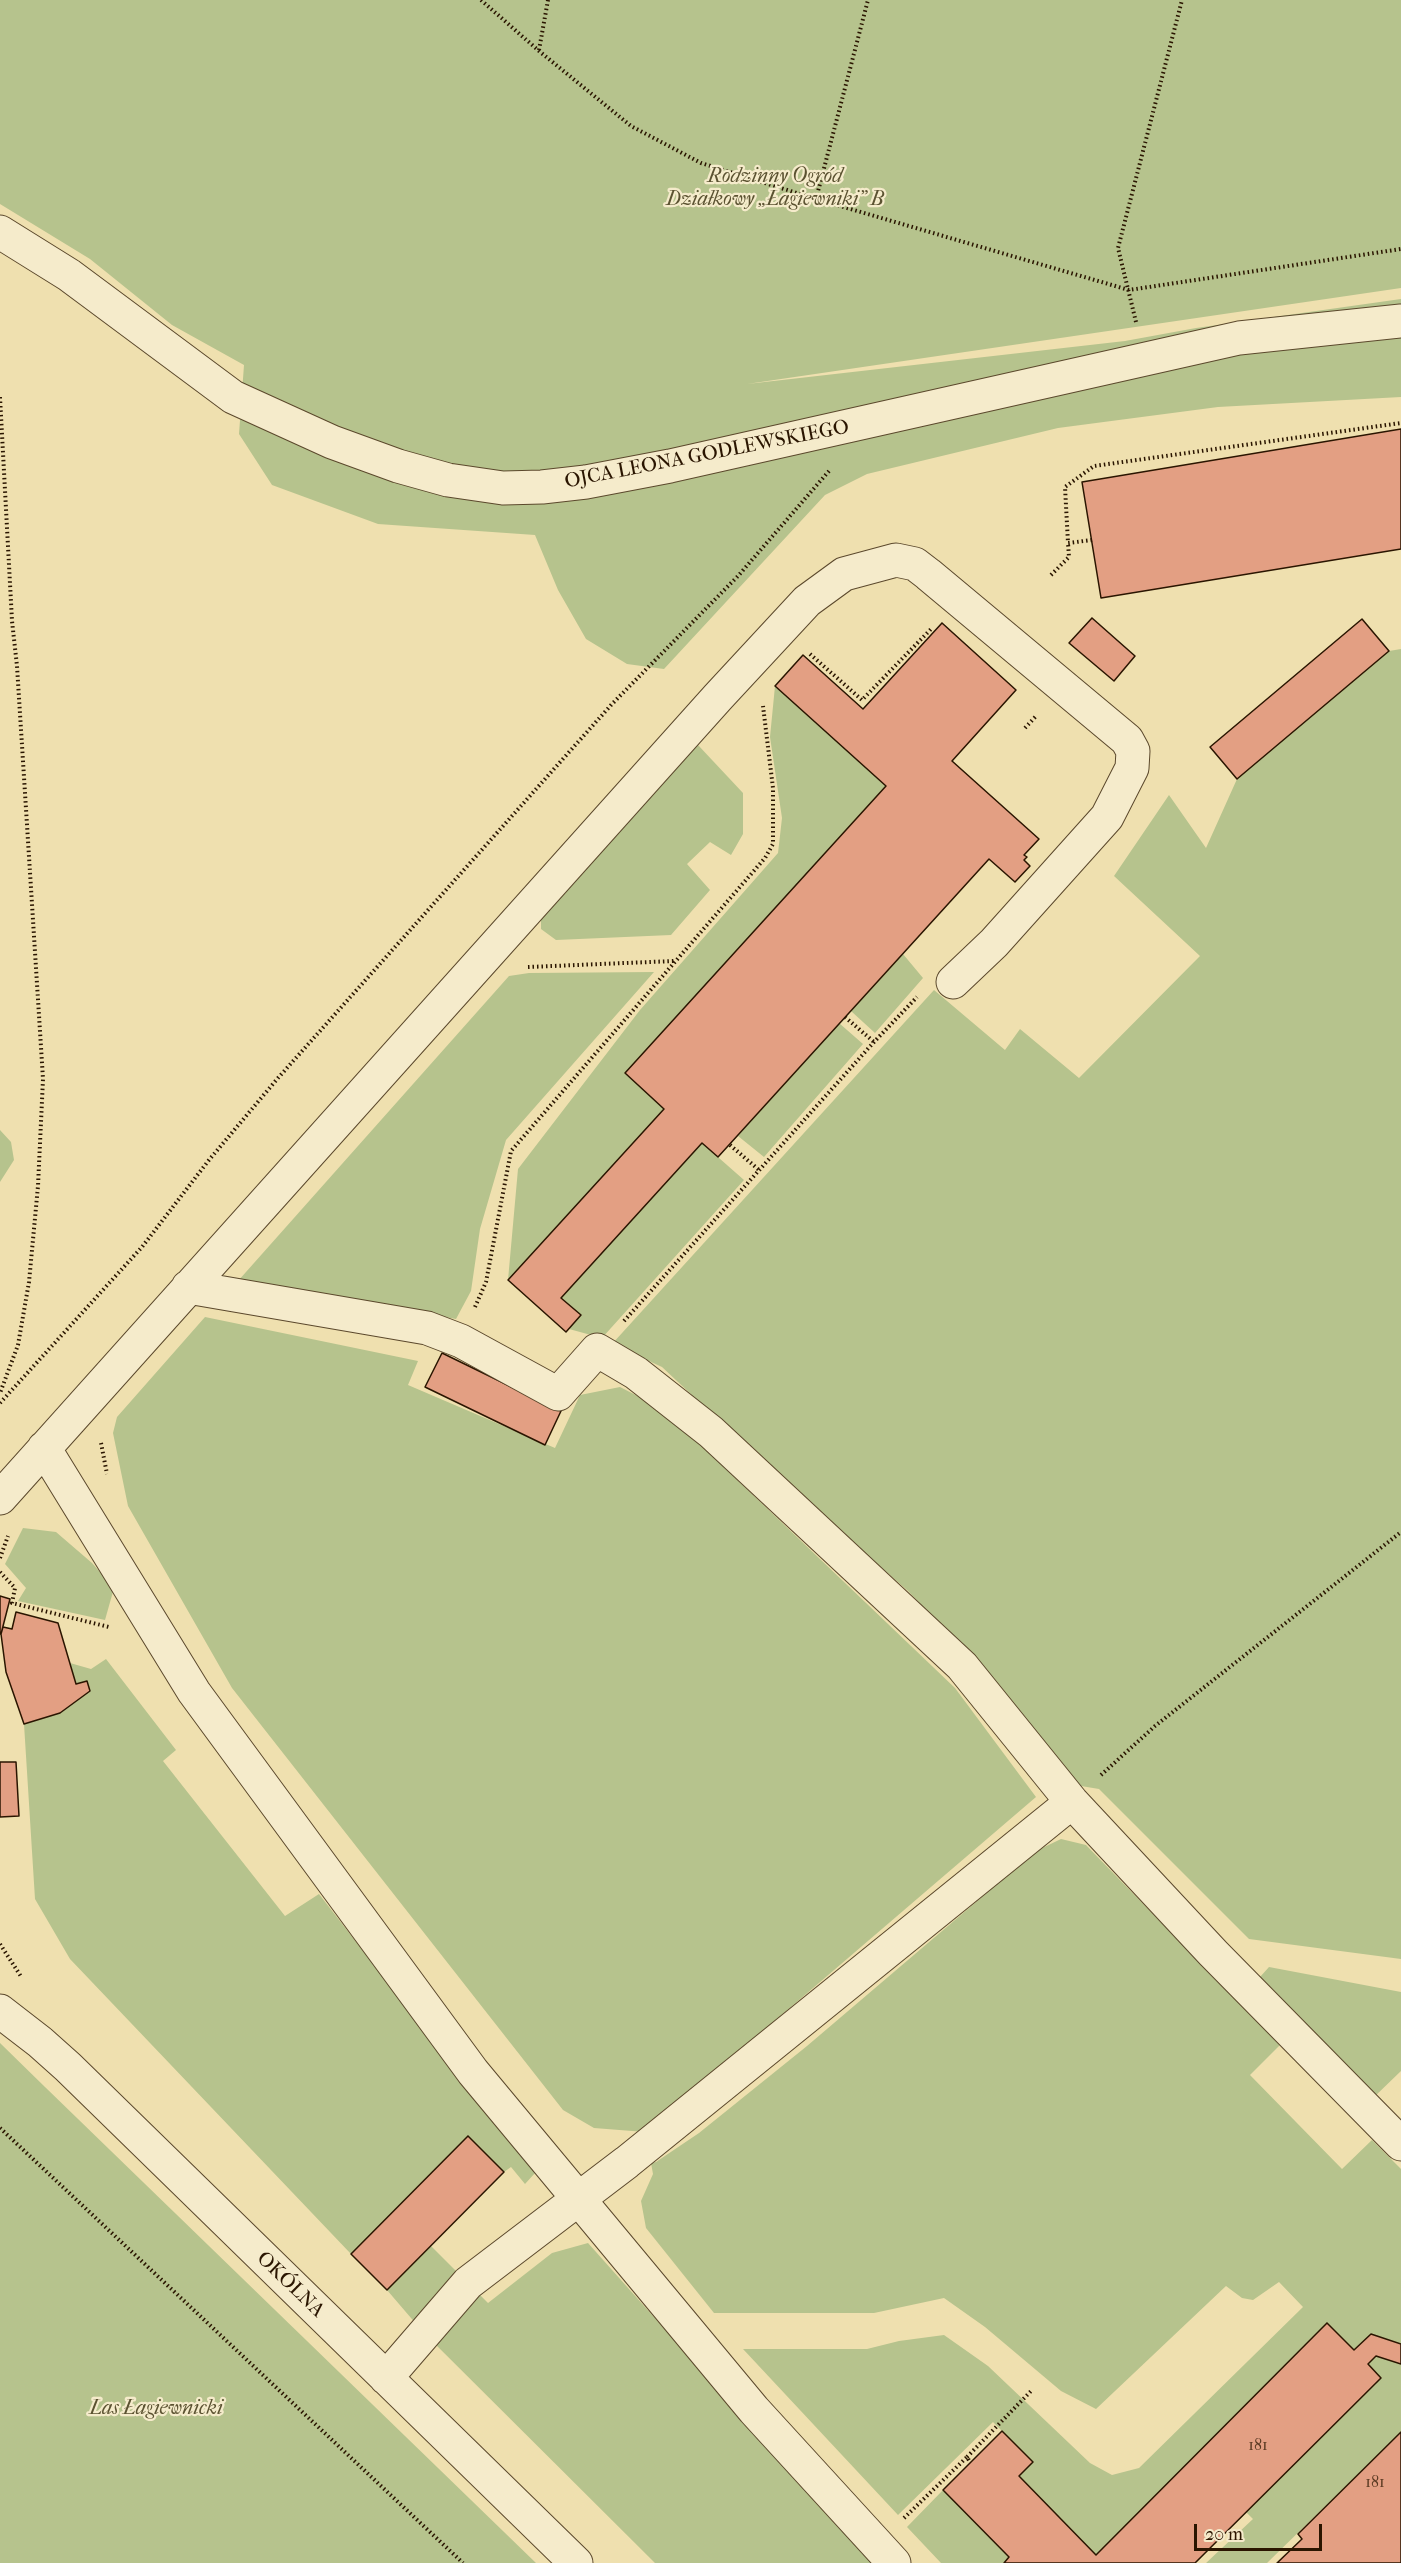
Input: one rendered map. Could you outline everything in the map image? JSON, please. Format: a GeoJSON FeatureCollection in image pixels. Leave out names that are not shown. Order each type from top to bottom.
{"type":"FeatureCollection","features":[{"type":"Feature","properties":{"kind":"street","name":"OJCA LEONA GODLEWSKIEGO"},"geometry":{"type":"LineString","coordinates":[[0,232],[69,275],[233,396],[332,442],[398,466],[447,480],[503,488],[542,487],[586,482],[670,466],[1239,338],[1401,321]]}},
{"type":"Feature","properties":{"kind":"street"},"geometry":{"type":"LineString","coordinates":[[0,1498],[718,697],[807,601],[844,574],[896,560],[915,564],[928,574],[1126,740],[1133,751],[1132,768],[1107,817],[994,943],[954,982]]}},
{"type":"Feature","properties":{"kind":"street"},"geometry":{"type":"LineString","coordinates":[[188,1287],[427,1328],[461,1341],[558,1394],[597,1350],[636,1372],[711,1432],[962,1666],[1072,1802],[1213,1953],[1401,2144]]}},
{"type":"Feature","properties":{"kind":"street"},"geometry":{"type":"LineString","coordinates":[[44,1448],[151,1618],[194,1692],[466,2062],[754,2410],[894,2563]]}},
{"type":"Feature","properties":{"kind":"street"},"geometry":{"type":"LineString","coordinates":[[386,2378],[468,2283],[579,2199],[1072,1802]]}},
{"type":"Feature","properties":{"kind":"street","name":"OKÓLNA"},"geometry":{"type":"LineString","coordinates":[[0,2011],[68,2067],[576,2563]]}},
{"type":"Feature","properties":{"kind":"path"},"geometry":{"type":"LineString","coordinates":[[481,0],[538,51],[631,126],[701,163],[1129,290],[1401,249]]}},
{"type":"Feature","properties":{"kind":"path"},"geometry":{"type":"LineString","coordinates":[[538,51],[548,0]]}},
{"type":"Feature","properties":{"kind":"path"},"geometry":{"type":"LineString","coordinates":[[816,199],[868,0]]}},
{"type":"Feature","properties":{"kind":"path"},"geometry":{"type":"LineString","coordinates":[[1129,290],[1118,248],[1182,0]]}},
{"type":"Feature","properties":{"kind":"path"},"geometry":{"type":"LineString","coordinates":[[0,397],[12,621],[17,666],[43,1079],[38,1186],[29,1282],[18,1345],[0,1393]]}},
{"type":"Feature","properties":{"kind":"path"},"geometry":{"type":"LineString","coordinates":[[0,1402],[142,1247],[209,1160],[278,1078],[612,704],[738,576],[873,421]]}},
{"type":"Feature","properties":{"kind":"path"},"geometry":{"type":"LineString","coordinates":[[1052,575],[1069,557],[1065,487],[1094,465],[1401,423]]}},
{"type":"Feature","properties":{"kind":"path"},"geometry":{"type":"LineString","coordinates":[[1068,543],[1092,540]]}},
{"type":"Feature","properties":{"kind":"path"},"geometry":{"type":"LineString","coordinates":[[805,650],[862,700],[936,623]]}},
{"type":"Feature","properties":{"kind":"path"},"geometry":{"type":"LineString","coordinates":[[461,1341],[486,1281],[511,1151],[765,858],[773,844],[773,788],[762,714],[763,703]]}},
{"type":"Feature","properties":{"kind":"path"},"geometry":{"type":"LineString","coordinates":[[1025,728],[1043,707]]}},
{"type":"Feature","properties":{"kind":"path"},"geometry":{"type":"LineString","coordinates":[[520,967],[674,961]]}},
{"type":"Feature","properties":{"kind":"path"},"geometry":{"type":"LineString","coordinates":[[597,1350],[874,1042],[929,985],[954,982]]}},
{"type":"Feature","properties":{"kind":"path"},"geometry":{"type":"LineString","coordinates":[[845,1017],[874,1042]]}},
{"type":"Feature","properties":{"kind":"path"},"geometry":{"type":"LineString","coordinates":[[730,1145],[759,1170]]}},
{"type":"Feature","properties":{"kind":"path"},"geometry":{"type":"LineString","coordinates":[[101,1441],[101,1451],[110,1484]]}},
{"type":"Feature","properties":{"kind":"path"},"geometry":{"type":"LineString","coordinates":[[1072,1802],[1155,1726],[1401,1532]]}},
{"type":"Feature","properties":{"kind":"path"},"geometry":{"type":"LineString","coordinates":[[0,1572],[15,1588],[12,1603],[128,1632],[151,1618]]}},
{"type":"Feature","properties":{"kind":"path"},"geometry":{"type":"LineString","coordinates":[[0,2128],[464,2563]]}},
{"type":"Feature","properties":{"kind":"path"},"geometry":{"type":"LineString","coordinates":[[897,2525],[1032,2390]]}},
{"type":"Feature","properties":{"kind":"path"},"geometry":{"type":"LineString","coordinates":[[967,2457],[970,2462]]}},
{"type":"Feature","properties":{"kind":"green space","name":"Rodzinny Ogród Działkowy „Łagiewniki” B"},"geometry":{"type":"Polygon","coordinates":[[[0,0],[1401,0],[1401,288],[747,384],[1125,341],[1196,328],[1401,299],[1401,397],[1218,407],[1058,428],[867,474],[825,495],[664,669],[627,664],[586,639],[558,590],[535,535],[378,524],[272,485],[239,434],[244,365],[172,325],[90,259],[0,204],[0,0]]]}},
{"type":"Feature","properties":{"kind":"green space"},"geometry":{"type":"Polygon","coordinates":[[[1401,649],[1401,1959],[1249,1939],[1099,1789],[1075,1785],[1007,1696],[908,1591],[789,1486],[662,1367],[612,1344],[934,990],[1005,1050],[1020,1029],[1079,1078],[1200,956],[1114,876],[1169,795],[1206,848],[1237,779],[1389,651],[1401,649]]]}},
{"type":"Feature","properties":{"kind":"green space"},"geometry":{"type":"Polygon","coordinates":[[[775,686],[886,786],[625,1073],[664,1109],[508,1280],[518,1169],[640,1010],[778,853],[782,818],[770,737],[775,686]]]}},
{"type":"Feature","properties":{"kind":"green space"},"geometry":{"type":"Polygon","coordinates":[[[698,745],[743,793],[743,834],[731,855],[710,842],[687,864],[710,890],[671,935],[556,940],[541,929],[541,913],[691,748],[698,745]]]}},
{"type":"Feature","properties":{"kind":"green space"},"geometry":{"type":"Polygon","coordinates":[[[903,954],[923,978],[875,1033],[851,1011],[903,954]]]}},
{"type":"Feature","properties":{"kind":"green space"},"geometry":{"type":"Polygon","coordinates":[[[654,972],[506,1140],[480,1229],[471,1291],[456,1319],[238,1281],[509,976],[529,973],[654,972]]]}},
{"type":"Feature","properties":{"kind":"green space"},"geometry":{"type":"Polygon","coordinates":[[[839,1023],[863,1044],[764,1157],[738,1136],[839,1023]]]}},
{"type":"Feature","properties":{"kind":"green space"},"geometry":{"type":"Polygon","coordinates":[[[0,1130],[11,1142],[14,1160],[0,1182],[0,1130]]]}},
{"type":"Feature","properties":{"kind":"green space"},"geometry":{"type":"Polygon","coordinates":[[[702,1143],[744,1180],[602,1338],[569,1329],[581,1315],[561,1298],[702,1143]]]}},
{"type":"Feature","properties":{"kind":"green space"},"geometry":{"type":"Polygon","coordinates":[[[205,1317],[418,1361],[408,1385],[555,1448],[580,1395],[620,1387],[663,1409],[955,1688],[1036,1797],[645,2132],[594,2128],[563,2110],[232,1688],[128,1506],[113,1433],[117,1417],[205,1317]]]}},
{"type":"Feature","properties":{"kind":"green space"},"geometry":{"type":"Polygon","coordinates":[[[23,1528],[56,1532],[92,1563],[114,1588],[105,1620],[18,1601],[26,1588],[5,1564],[23,1528]]]}},
{"type":"Feature","properties":{"kind":"green space"},"geometry":{"type":"Polygon","coordinates":[[[106,1659],[176,1750],[163,1761],[285,1916],[319,1894],[535,2173],[525,2184],[511,2167],[504,2172],[468,2136],[351,2254],[70,1959],[35,1899],[24,1724],[60,1713],[90,1691],[87,1682],[76,1684],[70,1663],[91,1669],[106,1659]]]}},
{"type":"Feature","properties":{"kind":"green space"},"geometry":{"type":"Polygon","coordinates":[[[1061,1839],[1086,1845],[1280,2045],[1250,2075],[1342,2169],[1372,2140],[1401,2169],[1401,2344],[1371,2334],[1354,2350],[1327,2323],[1096,2555],[1019,2476],[1033,2462],[993,2422],[898,2515],[743,2349],[867,2349],[899,2341],[944,2335],[988,2366],[1090,2463],[1112,2475],[1139,2468],[1303,2307],[1279,2282],[1253,2300],[1242,2298],[1226,2286],[1096,2409],[1061,2391],[985,2327],[944,2298],[874,2313],[714,2313],[646,2228],[641,2201],[653,2174],[651,2163],[656,2162],[699,2133],[807,2046],[1036,1851],[1061,1839]]]}},
{"type":"Feature","properties":{"kind":"green space"},"geometry":{"type":"Polygon","coordinates":[[[1269,1967],[1401,1992],[1401,2071],[1372,2099],[1259,1988],[1260,1977],[1269,1967]]]}},
{"type":"Feature","properties":{"kind":"green space","name":"Las Łagiewnicki"},"geometry":{"type":"Polygon","coordinates":[[[0,2043],[45,2087],[536,2563],[0,2563],[0,2043]]]}},
{"type":"Feature","properties":{"kind":"green space"},"geometry":{"type":"Polygon","coordinates":[[[588,2243],[873,2563],[655,2563],[423,2332],[387,2290],[431,2246],[488,2303],[552,2253],[588,2243]]]}},
{"type":"Feature","properties":{"kind":"green space"},"geometry":{"type":"Polygon","coordinates":[[[1376,2356],[1401,2364],[1401,2432],[1267,2563],[1206,2563],[1253,2519],[1246,2512],[1381,2378],[1368,2364],[1376,2356]]]}},
{"type":"Feature","properties":{"kind":"green space"},"geometry":{"type":"Polygon","coordinates":[[[943,2490],[1009,2557],[1004,2563],[941,2563],[907,2527],[943,2490]]]}},
{"type":"Feature","properties":{"kind":"building"},"geometry":{"type":"Polygon","coordinates":[[[1401,429],[1401,549],[1101,598],[1082,482],[1401,429]]]}},
{"type":"Feature","properties":{"kind":"building"},"geometry":{"type":"Polygon","coordinates":[[[1092,618],[1135,656],[1114,681],[1069,643],[1092,618]]]}},
{"type":"Feature","properties":{"kind":"building"},"geometry":{"type":"Polygon","coordinates":[[[1362,619],[1389,651],[1237,779],[1210,747],[1362,619]]]}},
{"type":"Feature","properties":{"kind":"building"},"geometry":{"type":"Polygon","coordinates":[[[942,623],[1016,690],[952,761],[1039,839],[1024,855],[1027,857],[1024,860],[1030,866],[1015,882],[989,859],[718,1157],[702,1143],[561,1298],[581,1315],[566,1332],[508,1280],[664,1109],[625,1073],[886,786],[775,686],[803,655],[863,709],[942,623]]]}},
{"type":"Feature","properties":{"kind":"building"},"geometry":{"type":"Polygon","coordinates":[[[442,1353],[561,1411],[545,1445],[425,1387],[442,1353]]]}},
{"type":"Feature","properties":{"kind":"building"},"geometry":{"type":"Polygon","coordinates":[[[0,1596],[10,1599],[1,1634],[0,1634],[0,1596]]]}},
{"type":"Feature","properties":{"kind":"building"},"geometry":{"type":"Polygon","coordinates":[[[16,1612],[58,1623],[76,1684],[87,1681],[90,1691],[60,1713],[24,1724],[6,1672],[1,1634],[3,1627],[12,1629],[16,1612]]]}},
{"type":"Feature","properties":{"kind":"building"},"geometry":{"type":"Polygon","coordinates":[[[0,1762],[16,1762],[19,1816],[0,1817],[0,1762]]]}},
{"type":"Feature","properties":{"kind":"building"},"geometry":{"type":"Polygon","coordinates":[[[468,2136],[504,2172],[387,2290],[351,2254],[468,2136]]]}},
{"type":"Feature","properties":{"kind":"building"},"geometry":{"type":"Polygon","coordinates":[[[1327,2323],[1354,2350],[1371,2334],[1401,2344],[1401,2364],[1376,2356],[1368,2364],[1381,2378],[1195,2563],[1004,2563],[1009,2557],[943,2490],[1002,2431],[1033,2462],[1019,2476],[1096,2555],[1327,2323]]]}},
{"type":"Feature","properties":{"kind":"building"},"geometry":{"type":"Polygon","coordinates":[[[1401,2432],[1401,2563],[1277,2563],[1302,2539],[1298,2534],[1401,2432]]]}}]}
